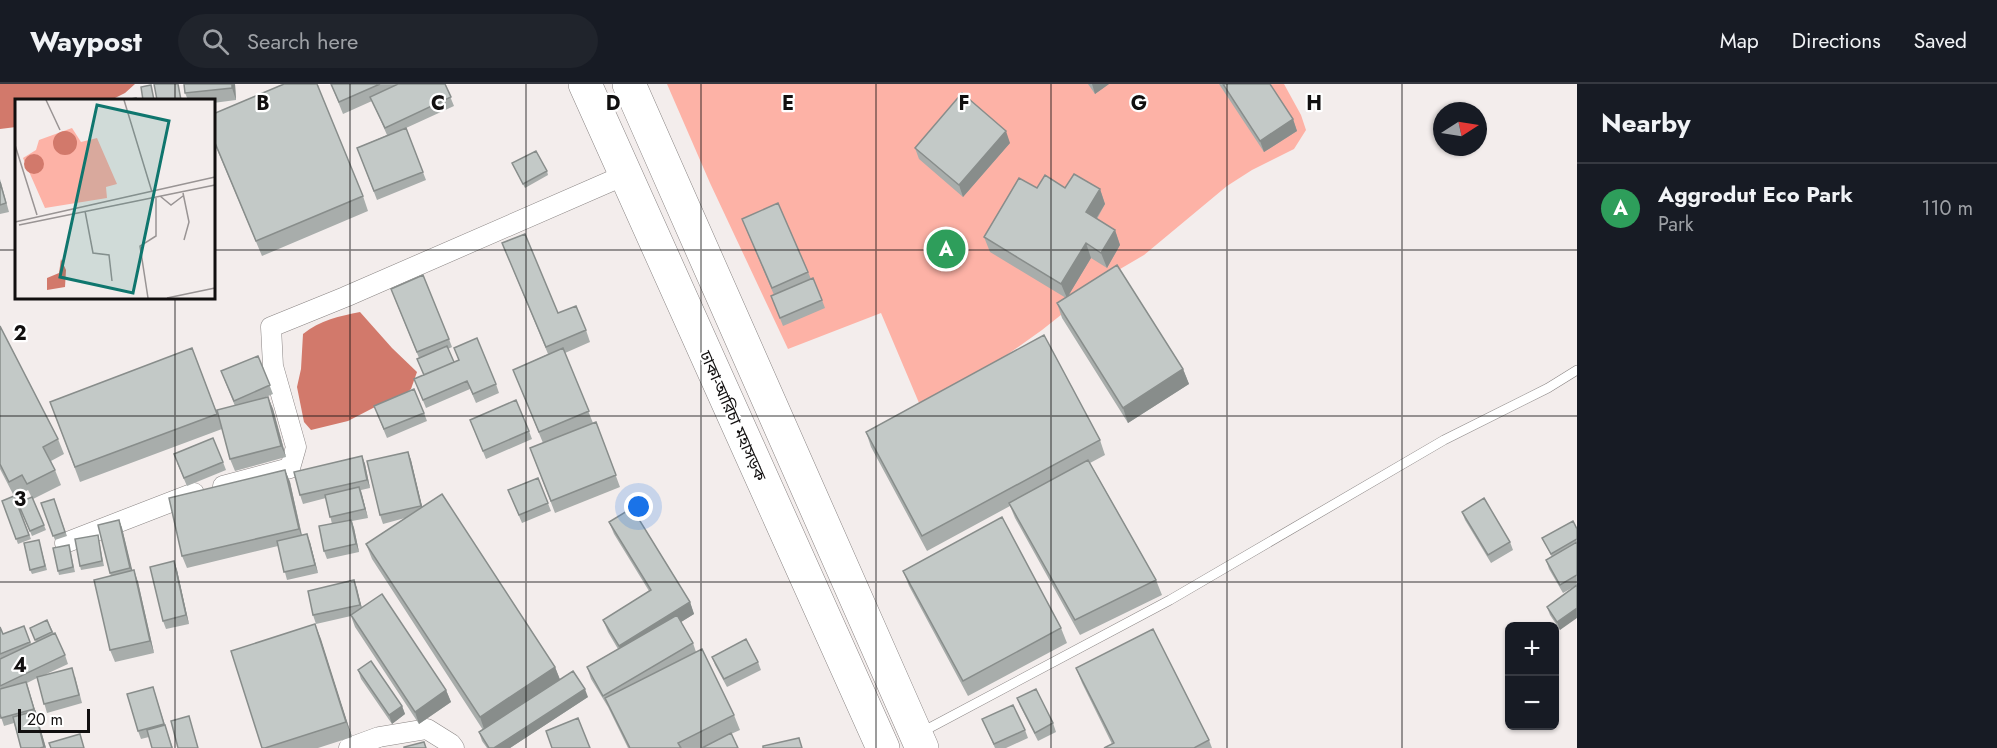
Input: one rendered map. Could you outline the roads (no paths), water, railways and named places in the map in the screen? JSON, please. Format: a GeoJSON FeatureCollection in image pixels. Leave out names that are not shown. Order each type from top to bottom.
{"type":"FeatureCollection","features":[{"type":"Feature","properties":{"kind":"highway","name":"ঢাকা-আরিচা মহাসড়ক"},"geometry":{"type":"LineString","coordinates":[[585,84],[883,748]]}},
{"type":"Feature","properties":{"kind":"highway"},"geometry":{"type":"LineString","coordinates":[[629,84],[918,742]]}},
{"type":"Feature","properties":{"kind":"street"},"geometry":{"type":"LineString","coordinates":[[65,543],[188,495],[290,468],[296,447],[273,366],[271,327],[625,175]]}},
{"type":"Feature","properties":{"kind":"street"},"geometry":{"type":"LineString","coordinates":[[349,748],[379,736],[427,729],[454,748]]}},
{"type":"Feature","properties":{"kind":"lane"},"geometry":{"type":"LineString","coordinates":[[918,742],[1170,600],[1444,440],[1548,388],[1577,370]]}},
{"type":"Feature","properties":{"kind":"place","name":"Aggrodut Eco Park"},"geometry":{"type":"Point","coordinates":[946,249]}}]}
